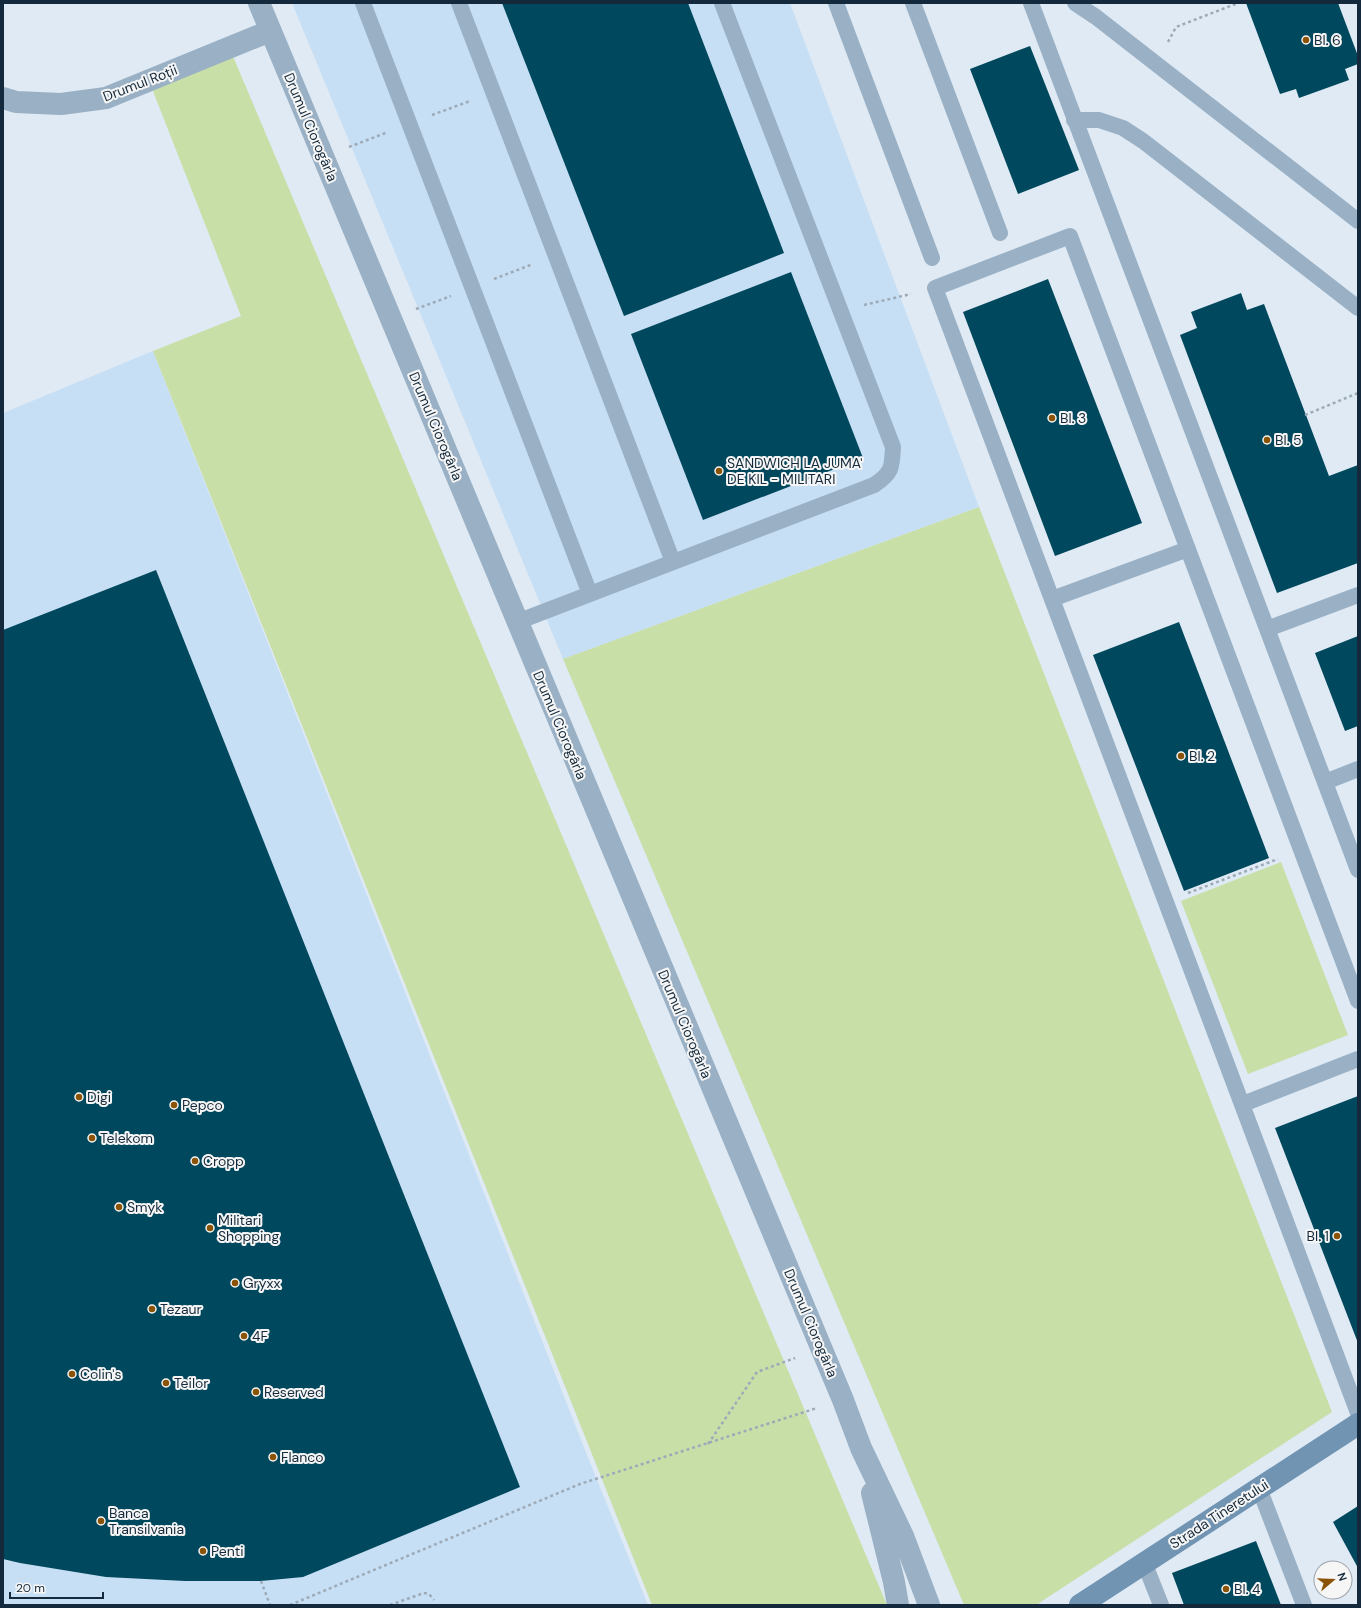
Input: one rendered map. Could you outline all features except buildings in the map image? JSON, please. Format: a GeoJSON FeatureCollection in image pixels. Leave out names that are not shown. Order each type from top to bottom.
{"type":"FeatureCollection","features":[{"type":"Feature","properties":{"kind":"street","name":"Drumul Ciorogârla"},"geometry":{"type":"LineString","coordinates":[[259,3],[843,1400],[861,1448],[903,1536],[929,1605]]}},
{"type":"Feature","properties":{"kind":"street","name":"Drumul Roții"},"geometry":{"type":"LineString","coordinates":[[3,98],[16,102],[61,104],[106,98],[270,31]]}},
{"type":"Feature","properties":{"kind":"street","name":"Strada Tineretului"},"geometry":{"type":"LineString","coordinates":[[1080,1605],[1358,1424]]}},
{"type":"Feature","properties":{"kind":"street","name":"Drumul Ciorogârla"},"geometry":{"type":"LineString","coordinates":[[861,1448],[894,1582],[898,1605]]}},
{"type":"Feature","properties":{"kind":"lane"},"geometry":{"type":"LineString","coordinates":[[363,3],[590,594]]}},
{"type":"Feature","properties":{"kind":"lane"},"geometry":{"type":"LineString","coordinates":[[459,3],[673,562]]}},
{"type":"Feature","properties":{"kind":"lane"},"geometry":{"type":"LineString","coordinates":[[517,622],[874,486],[886,477],[892,462],[893,447],[722,3]]}},
{"type":"Feature","properties":{"kind":"lane"},"geometry":{"type":"LineString","coordinates":[[836,3],[932,258]]}},
{"type":"Feature","properties":{"kind":"lane"},"geometry":{"type":"LineString","coordinates":[[913,3],[1000,233]]}},
{"type":"Feature","properties":{"kind":"lane"},"geometry":{"type":"LineString","coordinates":[[1031,3],[1358,870]]}},
{"type":"Feature","properties":{"kind":"lane"},"geometry":{"type":"LineString","coordinates":[[1075,3],[1096,17],[1358,221]]}},
{"type":"Feature","properties":{"kind":"lane"},"geometry":{"type":"LineString","coordinates":[[1074,120],[1099,120],[1123,128],[1143,141],[1358,308]]}},
{"type":"Feature","properties":{"kind":"lane"},"geometry":{"type":"LineString","coordinates":[[1358,1001],[1070,236],[935,288],[1358,1413]]}},
{"type":"Feature","properties":{"kind":"lane"},"geometry":{"type":"LineString","coordinates":[[1052,599],[1188,549]]}},
{"type":"Feature","properties":{"kind":"lane"},"geometry":{"type":"LineString","coordinates":[[1267,629],[1358,595]]}},
{"type":"Feature","properties":{"kind":"lane"},"geometry":{"type":"LineString","coordinates":[[1325,782],[1358,770]]}},
{"type":"Feature","properties":{"kind":"lane"},"geometry":{"type":"LineString","coordinates":[[1243,1104],[1358,1060]]}},
{"type":"Feature","properties":{"kind":"lane"},"geometry":{"type":"LineString","coordinates":[[1259,1488],[1304,1605]]}},
{"type":"Feature","properties":{"kind":"lane"},"geometry":{"type":"LineString","coordinates":[[1144,1562],[1161,1605]]}},
{"type":"Feature","properties":{"kind":"path"},"geometry":{"type":"LineString","coordinates":[[1156,64],[1176,27],[1238,3]]}},
{"type":"Feature","properties":{"kind":"path"},"geometry":{"type":"LineString","coordinates":[[840,311],[935,288]]}},
{"type":"Feature","properties":{"kind":"path"},"geometry":{"type":"LineString","coordinates":[[1305,415],[1358,393]]}},
{"type":"Feature","properties":{"kind":"path"},"geometry":{"type":"LineString","coordinates":[[1167,902],[1301,850]]}},
{"type":"Feature","properties":{"kind":"path"},"geometry":{"type":"LineString","coordinates":[[708,1444],[757,1372],[821,1348]]}},
{"type":"Feature","properties":{"kind":"path"},"geometry":{"type":"LineString","coordinates":[[290,1605],[580,1484],[843,1400]]}},
{"type":"Feature","properties":{"kind":"path"},"geometry":{"type":"LineString","coordinates":[[261,1581],[270,1605]]}},
{"type":"Feature","properties":{"kind":"path"},"geometry":{"type":"LineString","coordinates":[[390,1605],[424,1593],[429,1594],[434,1600]]}},
{"type":"Feature","properties":{"kind":"shaded area"},"geometry":{"type":"Polygon","coordinates":[[[292,3],[790,3],[979,507],[563,659],[292,3]]]}},
{"type":"Feature","properties":{"kind":"shaded area","name":"Militari Shopping"},"geometry":{"type":"Polygon","coordinates":[[[153,351],[589,1460],[648,1605],[3,1605],[3,413],[153,351]]]}},
{"type":"Feature","properties":{"kind":"green space"},"geometry":{"type":"Polygon","coordinates":[[[232,54],[887,1605],[652,1605],[153,351],[241,316],[151,86],[232,54]]]}},
{"type":"Feature","properties":{"kind":"green space"},"geometry":{"type":"Polygon","coordinates":[[[979,507],[1332,1412],[1036,1605],[964,1605],[563,659],[979,507]]]}},
{"type":"Feature","properties":{"kind":"green space"},"geometry":{"type":"Polygon","coordinates":[[[1281,862],[1348,1035],[1248,1074],[1181,901],[1281,862]]]}},
{"type":"Feature","properties":{"kind":"place","name":"Bl. 6"},"geometry":{"type":"Point","coordinates":[1306,40]}},
{"type":"Feature","properties":{"kind":"place","name":"Bl. 3"},"geometry":{"type":"Point","coordinates":[1052,418]}},
{"type":"Feature","properties":{"kind":"place","name":"Bl. 5"},"geometry":{"type":"Point","coordinates":[1267,440]}},
{"type":"Feature","properties":{"kind":"place","name":"SANDWICH LA JUMA' DE KIL - MILITARI"},"geometry":{"type":"Point","coordinates":[719,471]}},
{"type":"Feature","properties":{"kind":"place","name":"Bl. 2"},"geometry":{"type":"Point","coordinates":[1181,756]}},
{"type":"Feature","properties":{"kind":"place","name":"Digi"},"geometry":{"type":"Point","coordinates":[79,1097]}},
{"type":"Feature","properties":{"kind":"place","name":"Pepco"},"geometry":{"type":"Point","coordinates":[174,1105]}},
{"type":"Feature","properties":{"kind":"place","name":"Telekom"},"geometry":{"type":"Point","coordinates":[92,1138]}},
{"type":"Feature","properties":{"kind":"place","name":"Cropp"},"geometry":{"type":"Point","coordinates":[195,1161]}},
{"type":"Feature","properties":{"kind":"place","name":"Smyk"},"geometry":{"type":"Point","coordinates":[119,1207]}},
{"type":"Feature","properties":{"kind":"place","name":"Militari Shopping"},"geometry":{"type":"Point","coordinates":[210,1228]}},
{"type":"Feature","properties":{"kind":"place","name":"Bl. 1"},"geometry":{"type":"Point","coordinates":[1337,1236]}},
{"type":"Feature","properties":{"kind":"place","name":"Gryxx"},"geometry":{"type":"Point","coordinates":[235,1283]}},
{"type":"Feature","properties":{"kind":"place","name":"Tezaur"},"geometry":{"type":"Point","coordinates":[152,1309]}},
{"type":"Feature","properties":{"kind":"place","name":"4F"},"geometry":{"type":"Point","coordinates":[244,1336]}},
{"type":"Feature","properties":{"kind":"place","name":"Colin's"},"geometry":{"type":"Point","coordinates":[72,1374]}},
{"type":"Feature","properties":{"kind":"place","name":"Teilor"},"geometry":{"type":"Point","coordinates":[166,1383]}},
{"type":"Feature","properties":{"kind":"place","name":"Reserved"},"geometry":{"type":"Point","coordinates":[256,1392]}},
{"type":"Feature","properties":{"kind":"place","name":"Flanco"},"geometry":{"type":"Point","coordinates":[273,1457]}},
{"type":"Feature","properties":{"kind":"place","name":"Banca Transilvania"},"geometry":{"type":"Point","coordinates":[101,1521]}},
{"type":"Feature","properties":{"kind":"place","name":"Penti"},"geometry":{"type":"Point","coordinates":[203,1551]}},
{"type":"Feature","properties":{"kind":"place","name":"Bl. 4"},"geometry":{"type":"Point","coordinates":[1226,1589]}}]}
